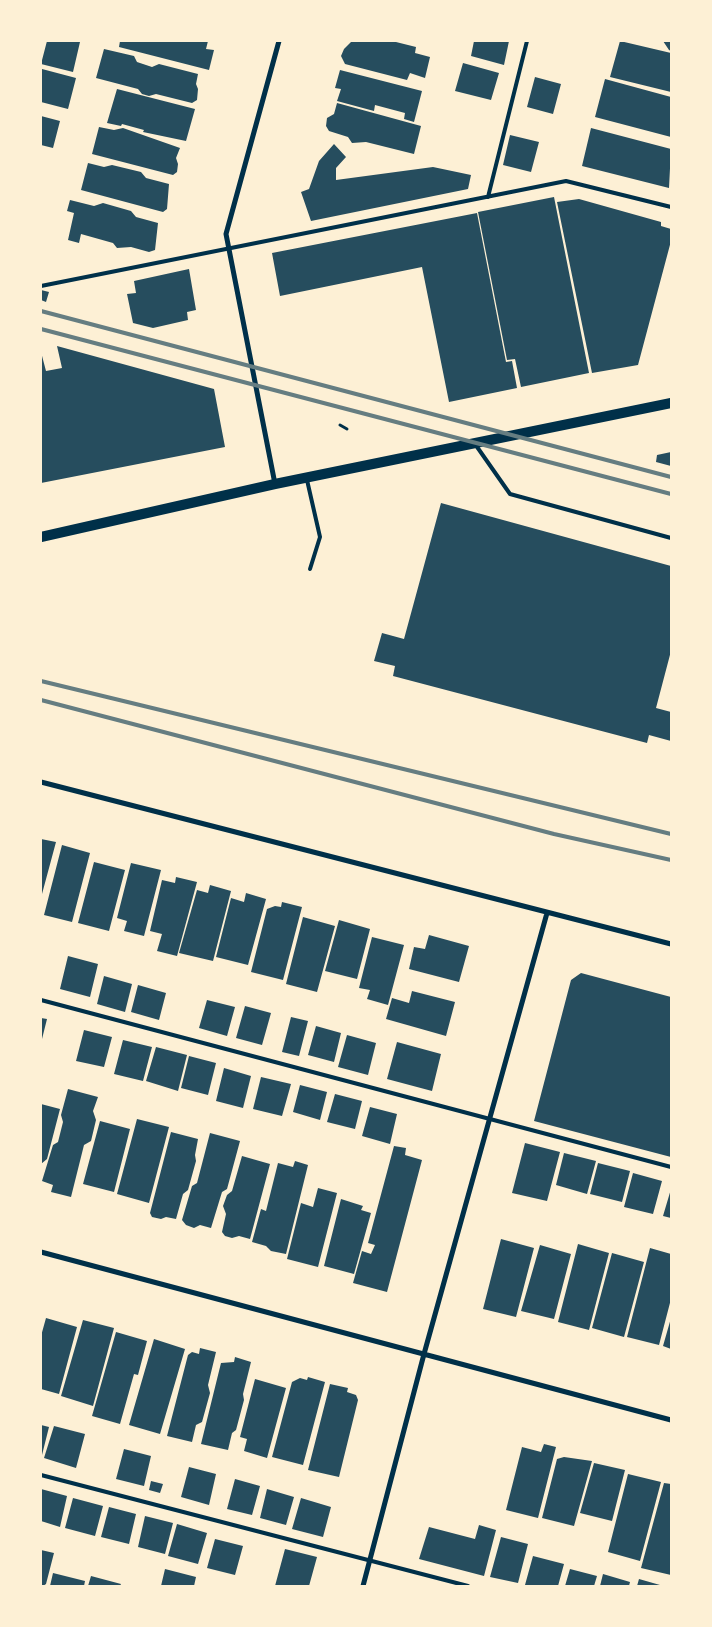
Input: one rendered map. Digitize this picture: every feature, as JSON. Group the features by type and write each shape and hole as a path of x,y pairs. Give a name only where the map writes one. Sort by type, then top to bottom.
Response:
{"main road":[{"path":"41,536 306,477 671,403"}],"street":[{"path":"275,484 226,234 279,41"},
{"path":"41,782 671,944"},
{"path":"363,1586 424,1354 547,913"},
{"path":"41,1252 671,1420"}],"lane":[{"path":"488,197 527,41"},
{"path":"41,286 566,181 671,207"},
{"path":"474,443 510,494 671,538"},
{"path":"306,477 320,537 310,570"},
{"path":"41,1000 671,1167"},
{"path":"41,1475 468,1586"}],"path":[{"path":"340,425 346,429"}],"building":[{"path":"47,41 80,42 73,72 41,64"},
{"path":"120,41 208,41 206,49 214,50 209,70 119,47"},
{"path":"352,41 392,41 416,47 415,53 430,57 425,78 410,73 407,80 345,64 341,56 344,49"},
{"path":"474,41 509,41 504,65 471,56"},
{"path":"620,41 671,53 671,92 610,77"},
{"path":"663,41 671,41 671,51 669,50"},
{"path":"104,49 134,56 137,62 152,67 159,64 198,74 196,84 198,89 197,100 192,103 156,94 149,96 142,94 138,89 96,78"},
{"path":"463,63 499,73 491,100 455,91"},
{"path":"42,69 76,78 68,109 41,102"},
{"path":"340,70 422,91 414,122 404,119 405,113 375,105 374,111 337,101 341,89 335,88"},
{"path":"535,77 561,84 553,114 527,107"},
{"path":"605,79 671,97 671,137 595,117"},
{"path":"117,89 195,109 186,141 143,132 144,130 122,124 121,126 107,123"},
{"path":"337,103 421,126 414,154 366,142 352,143 348,137 329,131 326,126 327,118 334,114"},
{"path":"41,116 60,121 53,148 41,145"},
{"path":"99,127 114,130 123,128 180,148 176,158 178,164 177,172 173,175 92,154"},
{"path":"591,128 671,149 669,188 582,166"},
{"path":"510,135 539,142 531,172 503,165"},
{"path":"334,144 346,157 336,168 336,180 433,167 471,175 468,189 311,221 301,192 309,189 319,161"},
{"path":"88,163 104,167 112,165 141,172 146,178 169,184 167,209 163,212 81,190"},
{"path":"554,197 589,373 521,387 515,359 507,360 478,212"},
{"path":"579,199 661,222 661,226 671,229 671,241 638,365 592,373 557,202"},
{"path":"70,200 94,206 103,203 131,211 136,217 158,223 155,250 149,252 131,247 117,248 113,243 81,234 79,243 68,240 74,213 67,211"},
{"path":"477,213 506,362 512,361 517,388 449,402 422,267 280,296 272,253"},
{"path":"189,269 196,310 187,312 188,320 153,328 133,323 127,294 136,293 134,281"},
{"path":"41,290 49,292 46,302 41,300"},
{"path":"57,346 214,389 225,447 41,483 41,352 46,371 62,368"},
{"path":"671,452 671,466 656,462 657,455"},
{"path":"441,503 671,566 671,651 656,708 671,712 671,741 649,735 647,743 393,676 395,666 374,661 382,633 404,639"},
{"path":"41,839 56,842 42,894 41,894"},
{"path":"62,845 90,853 72,922 44,915"},
{"path":"94,862 125,870 109,931 78,923"},
{"path":"131,863 161,870 144,936 124,931 127,921 117,918"},
{"path":"176,877 197,882 177,956 157,951 162,934 150,931 162,880 175,883"},
{"path":"210,885 231,891 213,961 179,953 197,890 208,893"},
{"path":"246,893 266,899 248,965 216,957 231,898 244,902"},
{"path":"282,902 302,907 283,980 251,972 267,909 275,906 281,907"},
{"path":"303,917 335,926 317,992 286,984"},
{"path":"339,920 370,929 357,979 325,971"},
{"path":"429,935 469,946 459,982 409,969 414,947 425,949"},
{"path":"372,937 404,945 388,1005 367,999 370,990 359,988"},
{"path":"68,956 98,964 90,997 60,989"},
{"path":"581,973 671,997 671,1157 534,1121 571,980"},
{"path":"104,976 132,984 125,1012 97,1004"},
{"path":"138,985 166,993 159,1020 131,1012"},
{"path":"412,991 455,1002 446,1036 386,1019 392,998 409,1003"},
{"path":"207,1000 235,1007 227,1036 199,1028"},
{"path":"245,1006 271,1013 262,1045 236,1038"},
{"path":"291,1017 308,1021 299,1056 282,1052"},
{"path":"41,1018 47,1019 42,1039 41,1039"},
{"path":"316,1026 341,1033 334,1062 308,1055"},
{"path":"84,1030 112,1037 104,1067 76,1061"},
{"path":"347,1035 376,1043 368,1075 338,1067"},
{"path":"123,1040 152,1047 143,1081 114,1074"},
{"path":"397,1042 441,1054 432,1091 387,1079"},
{"path":"156,1047 187,1055 178,1091 146,1081"},
{"path":"189,1056 216,1063 208,1095 181,1088"},
{"path":"224,1068 251,1076 243,1108 216,1101"},
{"path":"261,1077 291,1084 282,1116 253,1109"},
{"path":"300,1085 327,1092 320,1120 293,1112"},
{"path":"68,1089 98,1097 93,1111 96,1120 91,1141 84,1145 71,1197 51,1192 53,1185 42,1181 53,1145 58,1142 63,1122 61,1115"},
{"path":"335,1094 362,1101 355,1129 327,1122"},
{"path":"41,1104 60,1109 47,1159 41,1164"},
{"path":"370,1107 397,1114 390,1144 362,1136"},
{"path":"137,1119 169,1127 149,1203 117,1194"},
{"path":"100,1121 130,1129 114,1192 83,1184"},
{"path":"171,1132 198,1139 195,1155 196,1161 188,1190 183,1194 176,1219 166,1217 161,1219 152,1217 150,1213"},
{"path":"210,1133 240,1141 227,1189 222,1192 211,1228 200,1225 194,1228 186,1225 182,1220 192,1186 197,1183"},
{"path":"525,1143 560,1152 547,1201 512,1193"},
{"path":"394,1146 406,1148 405,1155 422,1160 387,1292 353,1283 362,1251 371,1254 375,1245 368,1243"},
{"path":"564,1153 596,1161 587,1194 556,1185"},
{"path":"242,1156 270,1164 250,1239 239,1236 232,1238 225,1236 222,1232 226,1214 223,1206 227,1195 232,1191"},
{"path":"295,1161 308,1165 286,1254 271,1251 266,1246 252,1242 261,1209 266,1211 278,1163 293,1167"},
{"path":"598,1163 630,1171 622,1202 590,1194"},
{"path":"633,1173 662,1181 653,1214 624,1207"},
{"path":"318,1188 337,1193 318,1267 287,1259 301,1203 313,1207"},
{"path":"671,1189 671,1218 663,1216"},
{"path":"341,1199 363,1206 361,1210 371,1213 354,1274 324,1266"},
{"path":"501,1239 534,1248 516,1317 483,1309"},
{"path":"578,1244 609,1253 589,1330 558,1322"},
{"path":"540,1245 571,1254 554,1319 521,1311"},
{"path":"650,1248 671,1254 671,1299 659,1345 627,1337"},
{"path":"612,1253 644,1262 624,1337 592,1328"},
{"path":"46,1318 77,1327 59,1394 41,1389 41,1336"},
{"path":"671,1318 671,1349 663,1346"},
{"path":"83,1320 114,1328 93,1406 61,1396"},
{"path":"116,1332 147,1341 138,1375 134,1374 120,1424 92,1416"},
{"path":"154,1339 185,1349 160,1434 129,1425"},
{"path":"200,1348 216,1352 208,1385 210,1393 202,1422 196,1425 192,1442 167,1436 188,1355 192,1352 199,1354"},
{"path":"235,1357 251,1362 236,1430 232,1433 228,1450 201,1444 221,1363 234,1362"},
{"path":"308,1377 325,1382 303,1465 272,1457 292,1382 300,1378 307,1380"},
{"path":"255,1379 286,1388 267,1458 244,1451 247,1439 240,1437"},
{"path":"330,1384 348,1388 347,1392 356,1395 358,1400 339,1477 308,1470"},
{"path":"41,1425 49,1427 42,1455 41,1454"},
{"path":"54,1426 85,1434 76,1468 44,1458"},
{"path":"544,1444 556,1447 538,1518 506,1510 522,1447 541,1452"},
{"path":"124,1449 151,1456 144,1486 116,1479"},
{"path":"564,1457 592,1461 574,1526 542,1518 557,1459"},
{"path":"594,1463 625,1470 612,1521 580,1513"},
{"path":"189,1467 216,1474 209,1505 181,1497"},
{"path":"628,1474 661,1482 640,1561 608,1552"},
{"path":"235,1479 260,1486 252,1515 227,1509"},
{"path":"151,1481 163,1484 160,1493 149,1490"},
{"path":"664,1483 671,1484 671,1575 641,1568"},
{"path":"41,1489 67,1496 60,1527 41,1521"},
{"path":"267,1489 294,1497 286,1525 260,1518"},
{"path":"73,1498 103,1506 95,1536 65,1528"},
{"path":"301,1498 331,1507 323,1537 292,1529"},
{"path":"109,1507 136,1514 129,1544 101,1537"},
{"path":"145,1516 173,1523 165,1554 138,1547"},
{"path":"177,1524 207,1533 198,1564 168,1556"},
{"path":"479,1525 496,1530 484,1576 419,1559 429,1527 475,1539"},
{"path":"501,1537 528,1544 518,1583 490,1577"},
{"path":"215,1539 243,1546 235,1575 207,1568"},
{"path":"285,1549 317,1557 309,1586 275,1586"},
{"path":"41,1550 54,1553 46,1584 43,1586 41,1586"},
{"path":"533,1556 564,1564 558,1586 525,1585"},
{"path":"165,1569 196,1577 194,1586 161,1586"},
{"path":"570,1569 597,1576 594,1586 565,1586"},
{"path":"53,1573 85,1581 84,1586 50,1586"},
{"path":"603,1574 630,1582 629,1586 600,1586"},
{"path":"91,1576 121,1584 120,1586 88,1586"},
{"path":"639,1579 660,1585 660,1586 637,1586"}],"railway":[{"path":"41,311 671,477"},
{"path":"41,329 671,494"},
{"path":"41,681 671,834"},
{"path":"41,700 554,834 671,860"}]}
